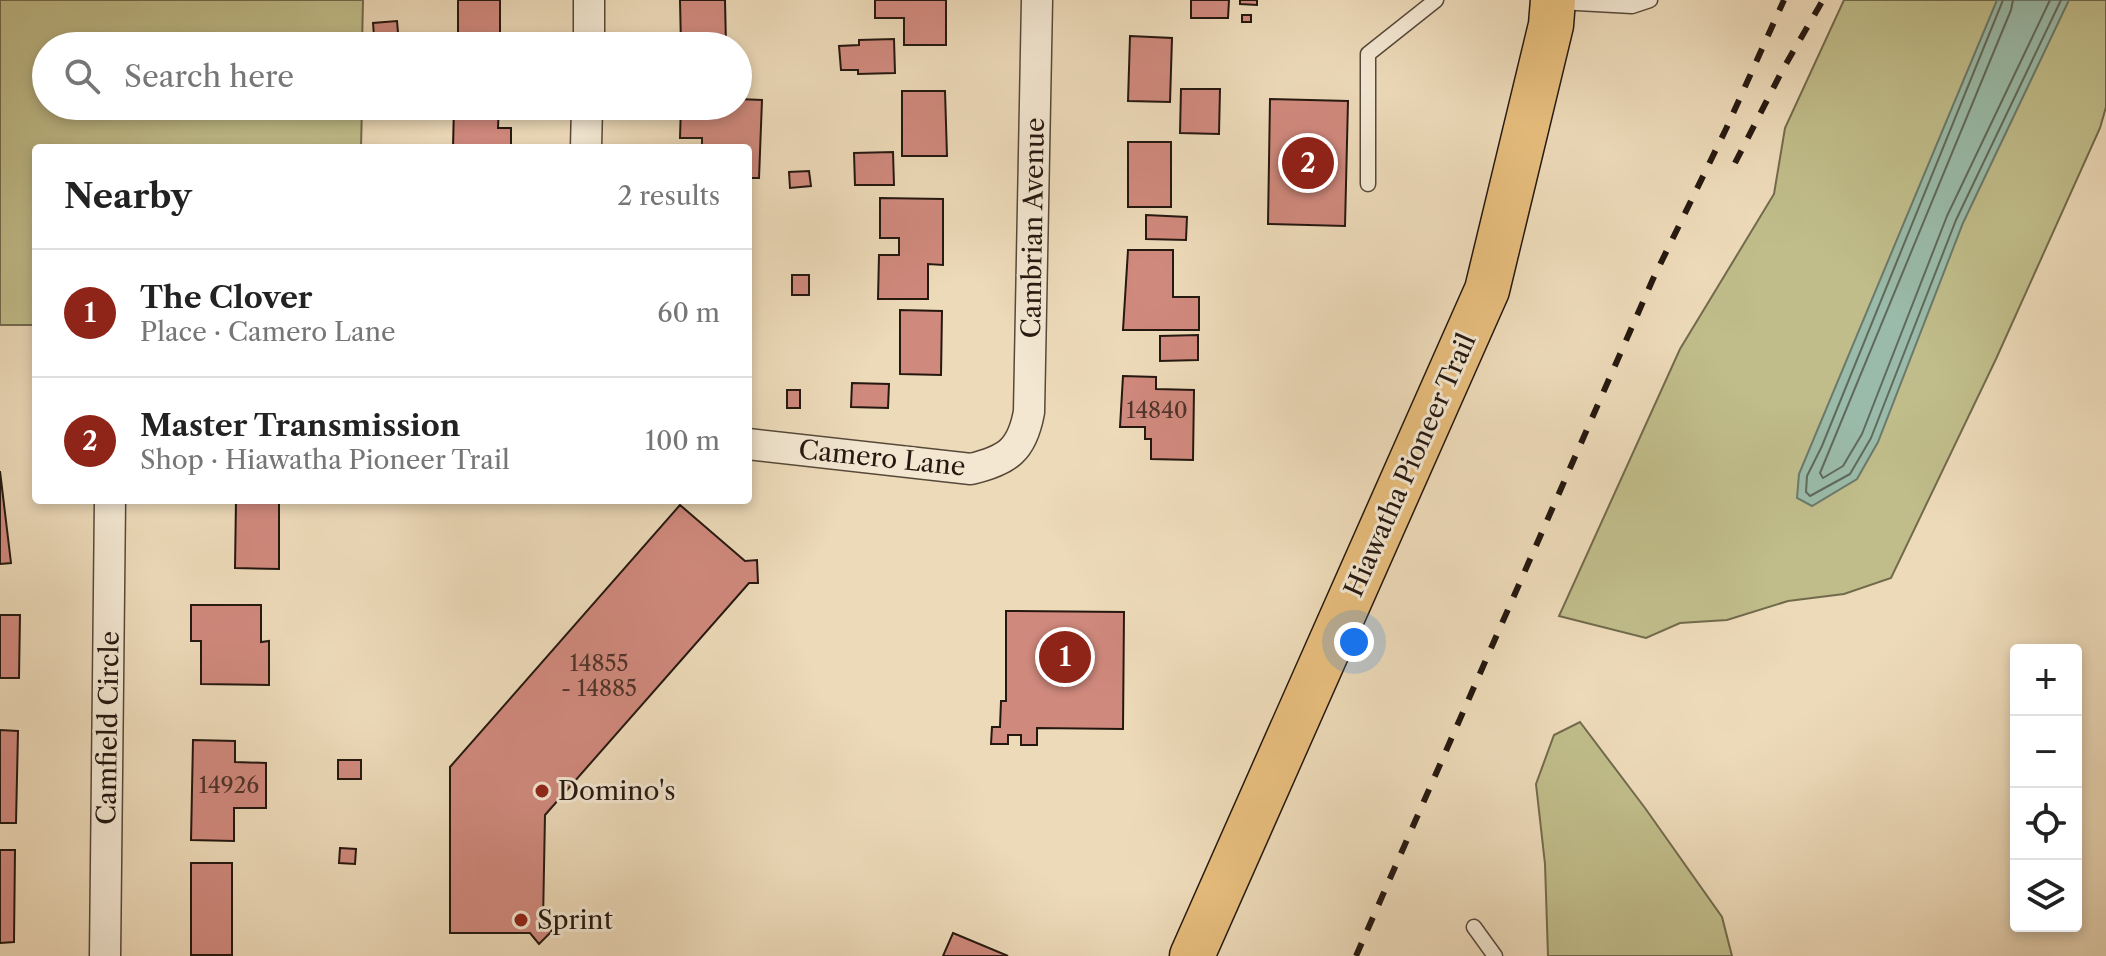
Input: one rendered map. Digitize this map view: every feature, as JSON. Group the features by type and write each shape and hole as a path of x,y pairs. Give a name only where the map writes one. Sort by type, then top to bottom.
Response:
{"main road":[{"name":"Hiawatha Pioneer Trail","path":"1192,956 1487,290 1551,25 1550,0"}],"street":[{"path":"589,0 589,32"},
{"name":"Cambrian Avenue","path":"1012,452 1025,435 1029,412 1037,0"},
{"path":"586,144 587,120"},
{"name":"Camero Lane","path":"752,444 971,469 993,464 1012,452"},
{"name":"Camfield Circle","path":"105,956 110,504"}],"lane":[{"path":"1368,184 1368,54 1436,0"},
{"path":"1550,0 1632,6 1650,0"},
{"path":"1474,927 1495,956"}],"shaded area":[{"path":"0,0 363,0 362,32 32,32 32,120 362,120 361,144 32,144 32,325 0,325"},
{"path":"1844,0 2106,0 2106,107 2100,128 1996,359 1891,578 1844,594 1788,601 1727,620 1680,623 1646,638 1559,616 1680,349 1774,194 1785,128"},
{"path":"1580,722 1722,917 1732,956 1548,956 1545,864 1536,784 1554,735"}],"water":[{"path":"1997,0 2069,0 1963,223 1878,442 1857,479 1812,506 1797,498 1799,474"}],"building":[{"path":"458,0 500,0 500,32 458,32"},
{"path":"680,0 725,0 726,32 681,32"},
{"path":"875,0 946,0 946,45 904,45 904,18 875,18"},
{"path":"1191,0 1229,0 1228,18 1191,18"},
{"path":"1240,0 1257,0 1257,5 1240,4"},
{"path":"1242,15 1251,15 1251,22 1242,22"},
{"path":"397,21 398,32 374,32 373,23"},
{"path":"1130,36 1172,38 1170,102 1128,101"},
{"path":"894,39 895,73 858,74 858,70 841,70 839,46 859,45 859,40"},
{"path":"1181,89 1220,89 1219,134 1180,133"},
{"path":"902,91 945,91 947,156 902,156"},
{"path":"1270,99 1348,101 1345,226 1268,224"},
{"path":"752,100 762,100 759,178 752,178 752,144 702,144 702,138 680,138 681,120 752,120"},
{"path":"454,120 498,120 498,128 511,128 511,144 453,144"},
{"path":"1128,142 1171,142 1171,207 1128,207"},
{"path":"893,152 894,185 855,185 854,153"},
{"path":"809,171 811,186 790,188 789,172"},
{"path":"880,198 943,199 943,265 928,264 928,299 878,299 879,255 899,255 899,238 880,238"},
{"path":"1146,215 1187,217 1186,240 1146,239"},
{"path":"1128,250 1173,250 1173,297 1199,297 1199,330 1123,330"},
{"path":"792,275 809,275 809,295 792,295"},
{"path":"900,310 942,311 941,375 900,374"},
{"path":"1198,335 1198,360 1160,361 1160,336"},
{"path":"1123,376 1156,377 1156,389 1194,390 1193,460 1151,459 1151,439 1145,439 1145,427 1120,427"},
{"path":"852,383 889,384 888,408 851,407"},
{"path":"787,390 800,390 800,408 787,408"},
{"path":"0,471 11,563 0,564"},
{"path":"236,504 279,504 279,569 235,568"},
{"path":"680,505 745,561 757,560 758,583 749,583 545,815 543,921 552,931 539,944 530,933 450,933 450,767"},
{"path":"191,605 261,605 261,642 269,641 269,685 201,684 201,641 191,641"},
{"path":"1006,611 1124,612 1123,729 1037,728 1037,745 1021,745 1021,735 1008,735 1008,744 991,744 992,727 1000,727 1001,701 1006,701"},
{"path":"0,615 20,615 19,678 0,678"},
{"path":"0,730 18,731 16,823 0,823"},
{"path":"193,740 235,741 235,762 266,763 266,808 234,808 234,841 191,840"},
{"path":"338,760 361,760 361,779 338,779"},
{"path":"340,848 356,849 355,864 339,863"},
{"path":"0,850 15,850 14,942 0,943"},
{"path":"191,863 232,863 232,955 191,955"},
{"path":"953,933 1008,956 943,956"}],"railway":[{"path":"1356,956 1653,279 1784,0"},
{"path":"1735,163 1783,69 1823,0"}],"place":[{"name":"Master Transmission","path":"1308,163"},
{"name":"The Clover","path":"1065,657"},
{"name":"Domino's","path":"542,791"},
{"name":"Sprint","path":"521,920"}]}
